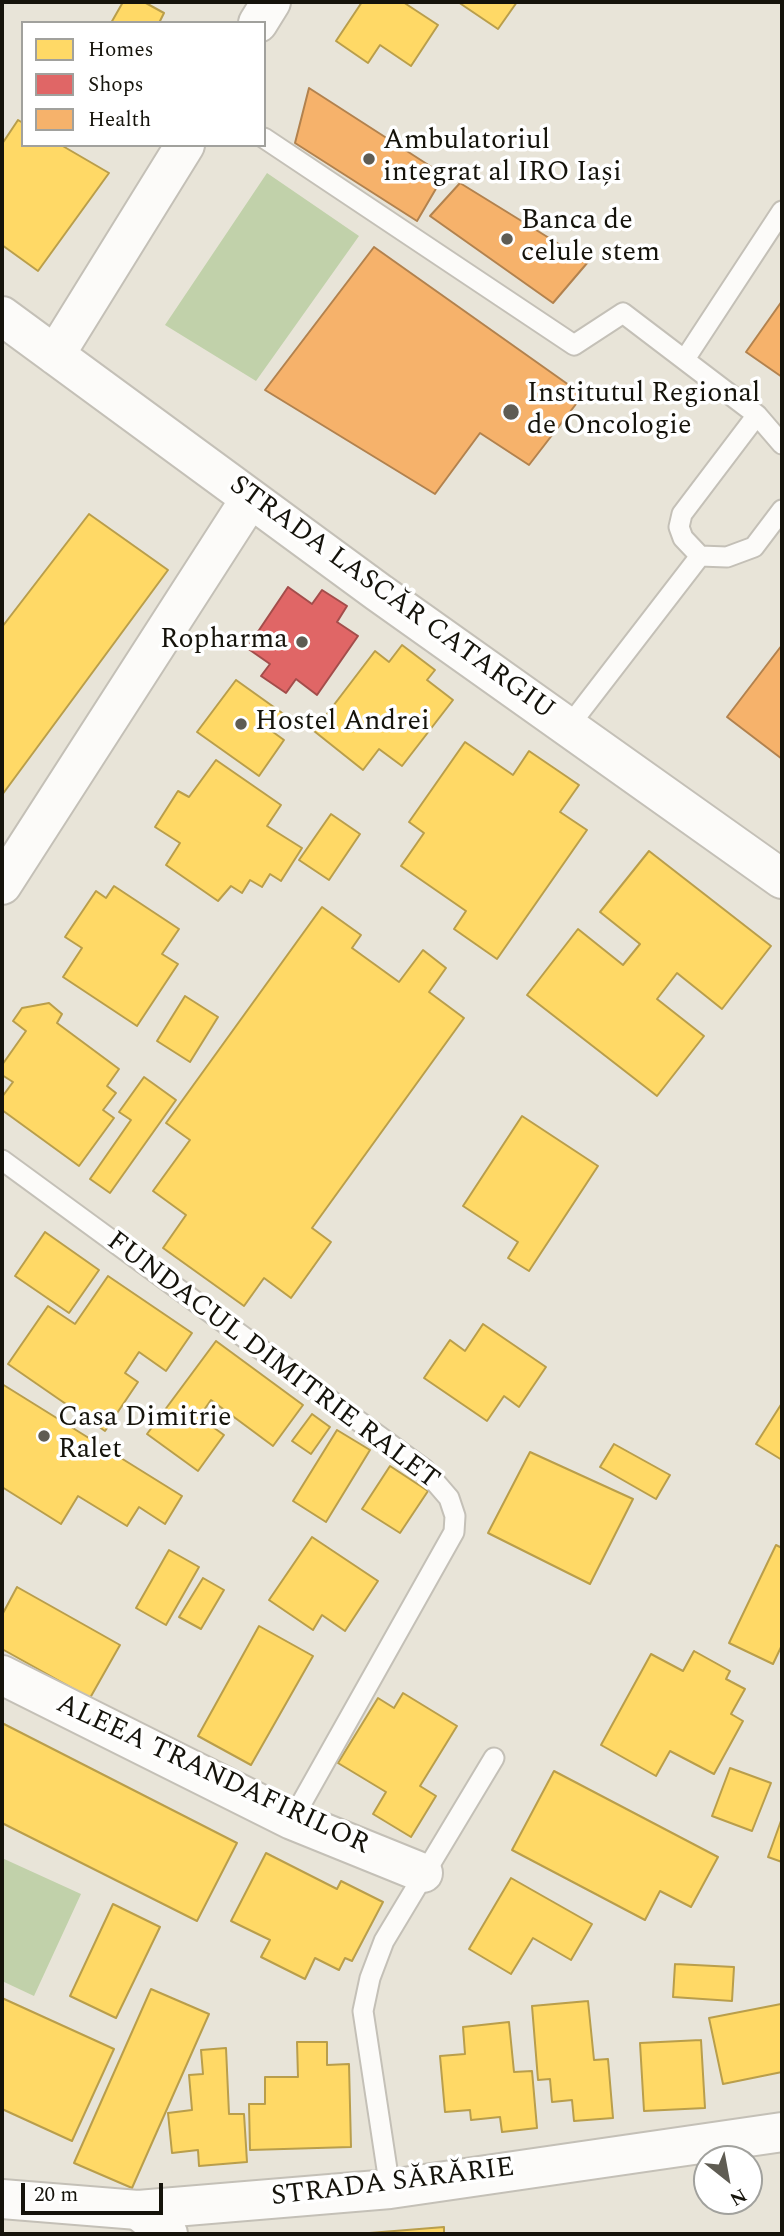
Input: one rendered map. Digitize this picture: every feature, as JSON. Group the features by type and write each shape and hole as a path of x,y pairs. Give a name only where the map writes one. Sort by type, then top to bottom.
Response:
{"street":[{"path":"259,21 271,2"},
{"path":"55,355 184,147"},
{"name":"STRADA LASCĂR CATARGIU","path":"2,316 250,499 782,879"},
{"path":"2,885 250,499"},
{"name":"ALEEA TRANDAFIRILOR","path":"2,1675 292,1820 423,1873"},
{"name":"STRADA SĂRĂRIE","path":"2,2199 138,2210 390,2189 782,2132"},
{"path":"138,2210 168,2234"}],"lane":[{"path":"266,139 574,345 623,313 757,415 782,444"},
{"path":"685,359 782,211"},
{"path":"757,415 682,514 679,527 683,538 700,556 727,557 754,547 782,510"},
{"path":"569,726 700,556"},
{"name":"FUNDACUL DIMITRIE RALET","path":"2,1160 424,1469 449,1498 455,1516 454,1532 292,1820"},
{"path":"390,2189 363,2011 370,1978 384,1941 494,1758"}],"green space":[{"path":"267,173 359,236 256,381 165,325"},
{"path":"2,1858 81,1894 34,1996 2,1981"}],"building: Homes":[{"path":"123,2 144,2 164,13 160,21 112,21"},
{"path":"362,2 403,2 438,25 411,66 380,45 368,63 336,41"},
{"path":"458,2 517,2 498,29"},
{"path":"18,120 21,122 21,147 64,147 109,173 38,271 2,245 2,144"},
{"path":"89,514 168,570 2,795 2,627"},
{"path":"402,645 435,670 427,680 453,700 402,766 379,749 363,770 314,731 375,651 389,662"},
{"name":"Hostel Andrei","path":"236,680 285,715 273,732 284,740 259,776 197,732"},
{"path":"465,742 513,775 529,751 579,785 560,812 587,830 497,959 454,929 466,911 401,866 424,833 409,822"},
{"path":"216,760 281,805 267,826 302,848 281,881 270,874 262,887 250,880 242,893 231,886 218,901 166,865 180,843 155,827 178,791 189,797"},
{"path":"331,814 360,834 329,880 299,860"},
{"path":"649,851 771,946 722,1009 677,973 657,999 704,1036 657,1096 527,995 578,929 623,965 640,944 600,912"},
{"path":"114,886 179,929 162,954 178,964 137,1026 63,977 82,948 65,937 96,891 106,898"},
{"path":"322,907 361,935 352,948 399,982 423,950 446,968 429,992 464,1018 312,1228 331,1242 291,1298 264,1278 244,1306 163,1248 186,1215 153,1191 190,1140 166,1123"},
{"path":"185,996 218,1017 190,1062 157,1041"},
{"path":"49,1003 62,1014 57,1023 119,1069 107,1086 116,1093 103,1110 114,1118 79,1166 2,1110 2,1097 13,1082 2,1075 2,1065 26,1031 13,1021 22,1008"},
{"path":"144,1077 176,1100 110,1193 90,1179 131,1120 119,1112"},
{"path":"522,1116 598,1166 529,1271 508,1258 518,1242 463,1206"},
{"path":"45,1232 99,1270 69,1313 15,1276"},
{"path":"108,1276 192,1333 166,1371 139,1352 125,1373 138,1382 105,1431 8,1364 48,1306 75,1324"},
{"path":"483,1324 546,1367 519,1407 504,1396 487,1421 424,1378 450,1340 465,1351"},
{"path":"216,1341 303,1405 273,1446 211,1400 199,1417 224,1435 198,1471 147,1434"},
{"name":"Casa Dimitrie Ralet","path":"2,1384 182,1496 165,1524 139,1507 127,1526 78,1496 61,1524 2,1487"},
{"path":"782,1403 782,1460 756,1444"},
{"path":"312,1414 330,1427 311,1454 292,1441"},
{"path":"337,1430 370,1450 326,1522 293,1501"},
{"path":"614,1444 670,1475 656,1499 600,1467"},
{"path":"530,1452 633,1499 590,1584 488,1533"},
{"path":"390,1466 428,1491 400,1533 362,1509"},
{"path":"312,1537 378,1581 345,1631 322,1615 313,1630 269,1600"},
{"path":"776,1545 782,1548 782,1645 773,1664 729,1643"},
{"path":"169,1550 199,1567 166,1625 136,1608"},
{"path":"203,1578 224,1590 201,1629 179,1617"},
{"path":"17,1587 120,1645 90,1698 2,1649 2,1615"},
{"path":"259,1626 313,1656 251,1765 198,1736"},
{"path":"694,1651 730,1671 726,1679 745,1689 731,1714 743,1721 714,1774 670,1751 656,1776 601,1745 651,1654 683,1671"},
{"path":"403,1693 457,1726 420,1786 436,1796 411,1837 373,1814 386,1792 338,1763 378,1698 394,1708"},
{"path":"2,1723 237,1843 197,1921 2,1823"},
{"path":"730,1768 771,1783 752,1831 712,1816"},
{"path":"554,1771 718,1857 691,1907 660,1891 645,1920 512,1850"},
{"path":"782,1818 782,1862 768,1857"},
{"path":"266,1853 337,1889 341,1881 383,1902 352,1961 345,1958 339,1970 315,1958 305,1979 261,1957 270,1940 231,1921"},
{"path":"511,1878 592,1924 571,1960 533,1938 511,1974 469,1949"},
{"path":"113,1904 160,1927 116,2018 70,1996"},
{"path":"675,1964 734,1967 732,2001 673,1997"},
{"path":"151,1989 209,2014 132,2188 74,2163"},
{"path":"2,1998 114,2049 72,2141 2,2109"},
{"path":"588,2001 594,2060 608,2059 613,2118 574,2121 572,2100 552,2102 550,2079 538,2080 532,2006"},
{"path":"781,2004 782,2072 723,2084 709,2018"},
{"path":"509,2022 514,2072 532,2071 537,2128 502,2132 500,2117 471,2120 470,2110 445,2112 440,2056 465,2054 463,2027"},
{"path":"701,2040 705,2108 644,2111 640,2043"},
{"path":"297,2042 327,2042 327,2065 349,2064 351,2147 250,2150 249,2104 265,2104 265,2077 298,2077"},
{"path":"226,2048 229,2114 244,2114 247,2162 199,2166 198,2150 172,2153 168,2113 192,2110 189,2075 203,2074 201,2050"},
{"path":"444,2227 444,2234 357,2234"}],"building: Shops":[{"name":"Ropharma","path":"288,587 312,604 322,590 347,606 337,622 358,636 317,695 296,679 286,693 261,676 270,664 247,648"}],"building: Health":[{"name":"Ambulatoriul integrat al IRO Iași","path":"309,88 444,175 417,221 295,143"},
{"name":"Banca de celule stem","path":"460,183 588,262 553,303 430,216"},
{"path":"374,247 583,395 529,465 480,433 435,494 265,390"},
{"name":"Institutul Regional de Oncologie","path":"782,301 782,377 746,352"},
{"path":"782,645 782,759 727,717"}],"place":[{"name":"Ambulatoriul integrat al IRO Iași","path":"369,159"},
{"name":"Banca de celule stem","path":"507,239"},
{"name":"Institutul Regional de Oncologie","path":"511,412"},
{"name":"Ropharma","path":"302,642"},
{"name":"Hostel Andrei","path":"241,724"},
{"name":"Casa Dimitrie Ralet","path":"44,1436"}]}
